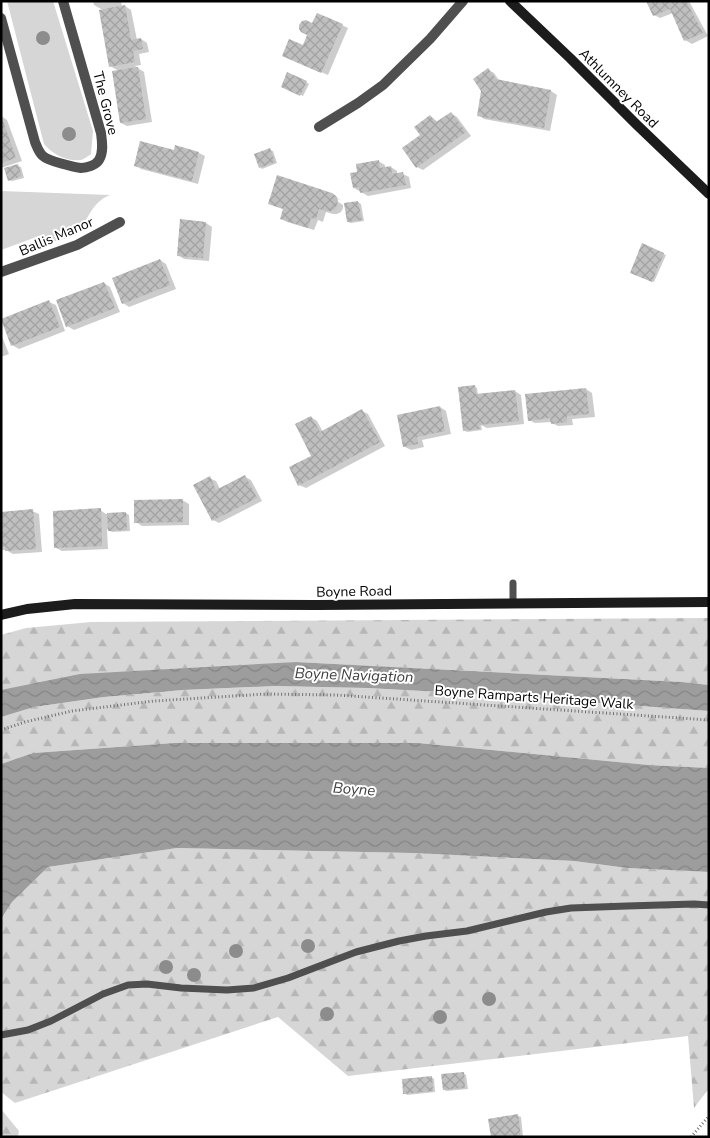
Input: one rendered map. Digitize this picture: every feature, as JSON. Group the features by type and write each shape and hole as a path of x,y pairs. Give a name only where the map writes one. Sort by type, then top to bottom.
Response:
{"street":[{"name":"The Grove","path":"1,18 35,142 40,152 44,157 57,162 81,168 91,166 99,160 102,148 101,132 63,1"},
{"path":"319,127 358,104 383,85 430,39 463,1"},
{"name":"Athlumney Road","path":"510,1 709,194"},
{"name":"Ballis Manor","path":"1,272 77,245 120,222"},
{"name":"Boyne Road","path":"1,615 27,609 75,604 317,605 709,602"}],"lane":[{"path":"513,583 513,603"},
{"path":"1,1035 28,1030 51,1021 104,994 128,986 147,984 227,990 254,988 288,978 356,952 399,940 467,931 546,912 572,908 709,905"}],"path":[{"name":"Boyne Ramparts Heritage Walk","path":"1,730 25,722 72,711 154,701 266,694 336,695 709,720"},
{"path":"691,1137 709,1116"}],"green space":[{"path":"7,1 53,1 93,131 91,154 82,160 70,160 60,156 44,144"},
{"path":"1,191 110,195 93,208 83,225 74,235 47,243 39,236 1,250"},
{"path":"709,618 709,685 296,662 1,690 1,635 26,628 91,622"},
{"path":"275,686 367,688 479,694 709,711 709,768 649,765 418,743 174,743 33,753 1,764 1,717 34,707 104,697 183,690"},
{"path":"177,848 413,853 574,861 627,868 709,872 709,1088 694,1108 688,1036 348,1076 278,1017 15,1103 1,1092 1,919 12,902 48,867"},
{"path":"1,1109 19,1131 18,1137 1,1137"}],"water":[{"name":"Boyne Navigation","path":"296,662 709,685 709,711 479,694 367,688 275,686 183,690 104,697 34,707 1,717 1,690 80,674"},
{"name":"Boyne","path":"174,743 418,743 649,765 709,768 709,872 627,868 574,861 413,853 177,848 48,867 12,902 1,919 1,764 33,753"}],"building":[{"path":"646,1 686,1 703,33 684,41 670,9 653,16"},
{"path":"125,5 131,40 141,38 143,49 133,51 135,62 109,67 99,10"},
{"path":"317,13 343,24 321,73 282,56 289,39 303,45 307,35 301,32 299,25 302,21 306,20 312,23"},
{"path":"138,67 146,119 120,123 112,71"},
{"path":"488,68 496,79 551,90 544,128 477,116 481,91 473,79"},
{"path":"287,72 307,81 300,96 281,87"},
{"path":"451,112 466,132 416,168 402,148 420,135 414,127 430,115 436,122"},
{"path":"1,115 16,158 1,163"},
{"path":"140,141 174,150 175,145 199,152 192,181 134,166"},
{"path":"270,148 275,162 259,168 254,154"},
{"path":"379,160 380,168 391,166 392,174 403,172 406,185 360,193 359,187 353,188 350,173 357,172 356,164"},
{"path":"18,164 22,176 8,181 4,168"},
{"path":"277,175 332,193 338,200 335,209 326,211 319,209 316,219 311,218 308,228 280,219 283,209 268,204"},
{"path":"358,201 362,220 347,222 344,203"},
{"path":"180,219 206,222 203,258 177,256"},
{"path":"642,243 664,253 652,282 630,273"},
{"path":"160,259 170,285 122,304 112,278"},
{"path":"104,282 115,308 66,327 56,300"},
{"path":"49,300 60,327 11,346 1,319"},
{"path":"475,385 476,394 515,390 519,421 479,425 480,429 463,431 458,387"},
{"path":"586,388 589,414 567,416 567,422 551,424 550,418 528,421 525,394"},
{"path":"440,406 445,431 417,437 418,444 403,447 397,415"},
{"path":"362,409 380,442 298,486 289,467 311,456 295,424 311,416 320,432"},
{"path":"245,475 257,498 212,521 193,485 210,476 216,490"},
{"path":"183,499 183,522 134,523 134,500"},
{"path":"101,508 102,546 54,548 53,511"},
{"path":"33,509 36,549 5,551 5,546 1,547 1,512"},
{"path":"126,512 127,530 108,531 107,513"},
{"path":"464,1072 465,1088 443,1090 441,1074"},
{"path":"432,1076 433,1091 403,1094 402,1079"},
{"path":"518,1114 521,1137 491,1137 488,1119"}]}
